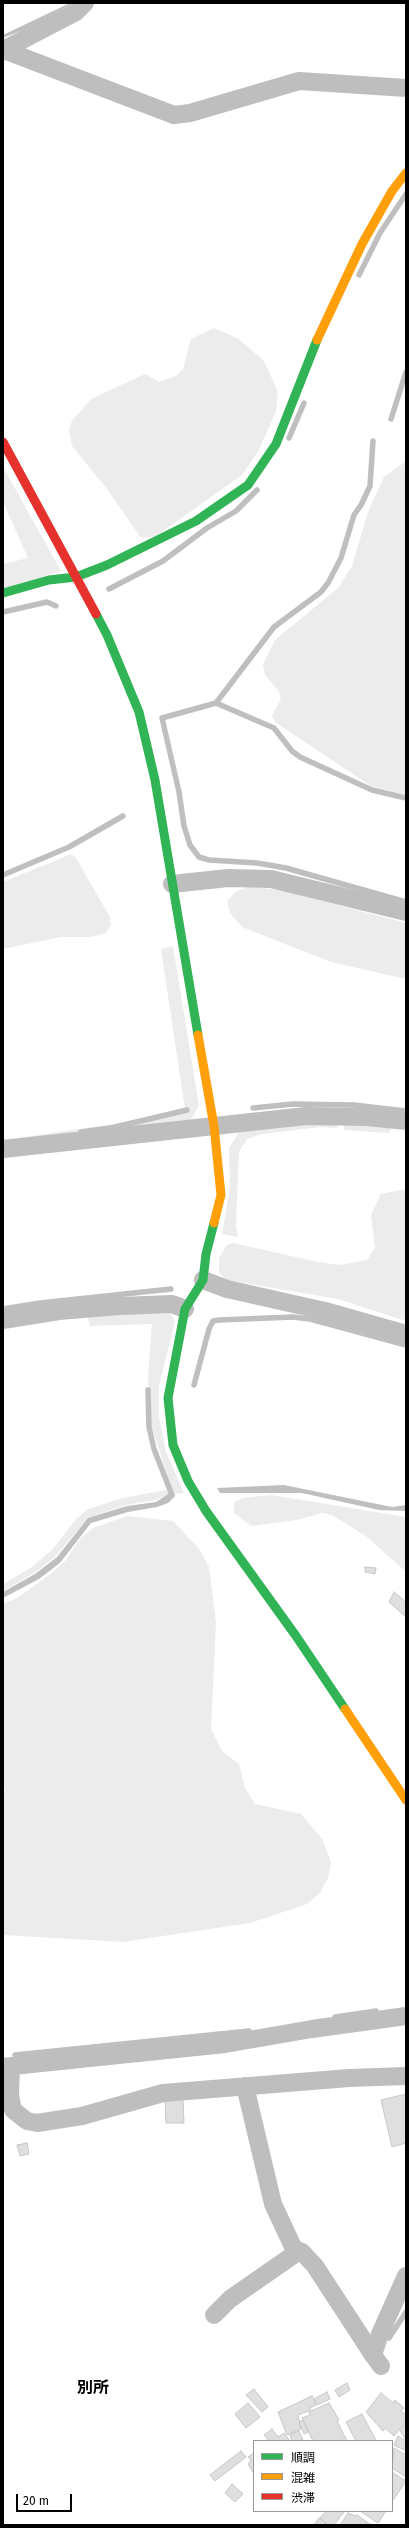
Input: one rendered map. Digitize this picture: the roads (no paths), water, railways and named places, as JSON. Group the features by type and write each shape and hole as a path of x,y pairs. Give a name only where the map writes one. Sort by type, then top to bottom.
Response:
{"street":[{"path":"4,50 76,12 85,3"},
{"path":"4,50 174,115 190,113 299,81 406,88"},
{"path":"3,593 49,580 76,577 168,536 214,509 248,484 276,444 308,358 362,244 392,191 406,173"},
{"path":"3,442 107,635 139,712 154,780 214,1126 221,1195 206,1254 203,1280 185,1309 168,1398 173,1445 188,1481 206,1511 296,1636 406,1800"},
{"path":"172,884 228,878 271,879 406,912"},
{"path":"3,1150 306,1116 367,1117 406,1121"},
{"path":"203,1280 227,1289 325,1311 406,1334"},
{"path":"3,1320 59,1310 120,1306 172,1304 185,1309"},
{"path":"406,2016 312,2029 225,2044 7,2067 13,2110 27,2121 37,2123 82,2116 163,2093 245,2086 406,2076"},
{"path":"245,2086 273,2204 294,2249 299,2251 315,2266 377,2360 380,2334 406,2276"},
{"path":"214,2315 230,2299 299,2251"}],"waterway":[{"path":"359,275 380,233 406,194"},
{"path":"391,419 406,372"},
{"path":"289,438 304,403"},
{"path":"373,441 370,486 361,505 354,515 341,558 328,583 321,592 274,627 216,703 162,718 179,792 184,826 190,845 199,857 209,860 257,863 286,868 406,902"},
{"path":"109,589 163,561 207,528 236,511 257,490"},
{"path":"3,612 47,602 56,606"},
{"path":"216,703 274,728 292,751 300,757 372,790 406,798"},
{"path":"3,875 69,847 123,816"},
{"path":"253,1108 293,1104 354,1105 406,1111"},
{"path":"81,1132 111,1128 187,1110"},
{"path":"3,1309 40,1303 171,1289"},
{"path":"194,1385 209,1329 213,1321 293,1317 310,1319 406,1345"},
{"path":"148,1390 149,1427 154,1449 172,1495 169,1497"},
{"path":"335,2017 376,2011"},
{"path":"15,2055 249,2031"},
{"path":"389,2338 406,2312"}],"district":[{"name":"別所","path":"93,2389"}]}
